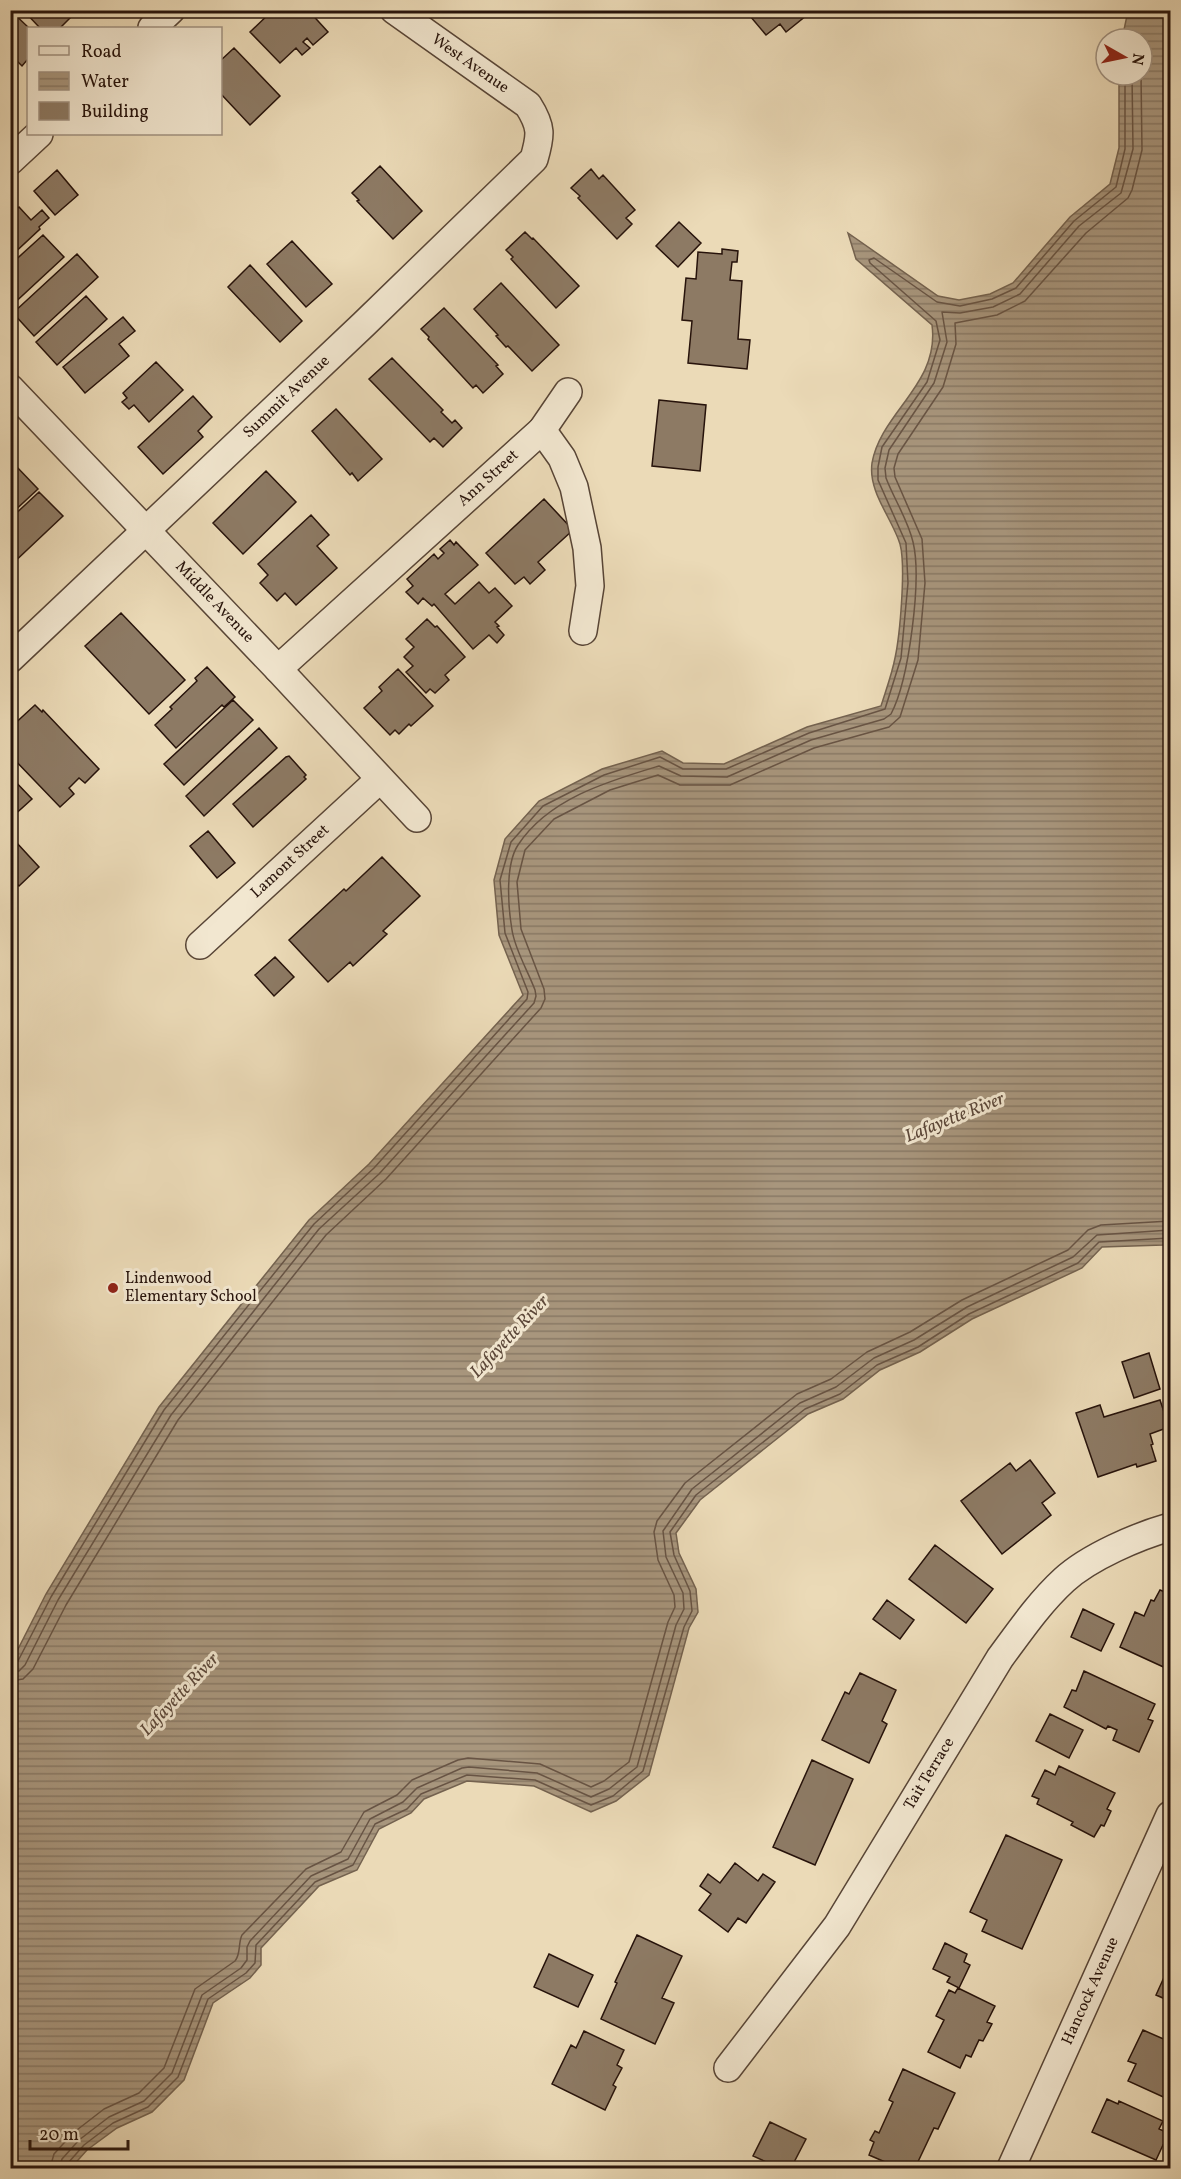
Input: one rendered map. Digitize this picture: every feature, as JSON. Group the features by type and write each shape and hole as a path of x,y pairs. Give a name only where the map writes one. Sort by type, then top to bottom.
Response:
{"street":[{"path":"153,27 171,10"},
{"name":"West Avenue","path":"394,10 528,105 538,123"},
{"name":"Summit Avenue","path":"10,659 364,324 534,159 540,138 538,123"},
{"path":"10,160 38,135"},
{"name":"Middle Avenue","path":"10,388 417,818"},
{"path":"568,392 543,430 562,458 574,487 587,548 590,586 583,631"},
{"name":"Ann Street","path":"278,669 543,430"},
{"name":"Lamont Street","path":"200,945 380,779"},
{"name":"Tait Terrace","path":"728,2068 837,1926 1000,1658 1030,1617 1065,1579 1106,1552 1151,1532 1170,1527"},
{"name":"Hancock Avenue","path":"1011,2169 1170,1815"}],"water":[{"name":"Lafayette River","path":"1128,11 1170,11 1168,79 1170,137 1170,1243 1102,1247 1082,1268 972,1319 920,1352 880,1370 843,1399 808,1414 700,1500 676,1533 679,1553 696,1589 698,1612 689,1628 649,1775 616,1801 591,1812 534,1786 467,1781 424,1799 411,1813 379,1829 357,1870 319,1886 261,1948 261,1965 250,1978 213,2003 184,2080 152,2112 117,2128 87,2150 71,2168 11,2168 11,1663 46,1594 159,1407 309,1220 369,1164 523,995 499,935 494,880 505,839 539,801 602,769 662,751 683,763 724,764 807,727 881,706 897,647 902,601 902,554 896,534 877,495 872,463 877,445 886,428 919,381 927,364 932,346 932,325 856,259 848,233 938,296 959,300 990,294 1013,283 1070,217 1110,184 1119,148 1119,87 1154,87 1154,27 1125,27"}],"building":[{"path":"10,10 28,27 27,60 22,66 10,54"},
{"path":"23,10 78,10 61,27 39,27"},
{"path":"273,10 308,10 328,32 313,45 307,38 303,42 310,48 302,55 296,48 280,63 250,32"},
{"path":"745,10 804,10 807,15 786,32 780,24 766,35"},
{"path":"234,48 280,96 250,125 222,95 222,59"},
{"path":"380,166 422,211 393,239 352,193"},
{"path":"591,169 599,179 603,175 635,210 626,218 632,224 617,239 571,188"},
{"path":"57,170 78,195 55,215 34,191"},
{"path":"19,207 31,220 42,210 49,218 10,257 10,214"},
{"path":"679,222 701,243 678,267 656,246"},
{"path":"525,232 579,286 556,308 511,259 513,257 506,250"},
{"path":"43,235 64,257 10,307 10,265"},
{"path":"292,241 332,284 306,307 267,264"},
{"path":"722,249 738,251 737,262 732,262 730,280 742,281 738,339 750,340 747,369 688,363 692,321 682,320 686,278 696,279 698,252 722,254"},
{"path":"77,254 98,277 34,336 13,313"},
{"path":"250,265 302,321 280,342 228,287"},
{"path":"501,283 559,345 532,371 508,346 506,347 474,309"},
{"path":"86,296 107,319 57,365 36,342"},
{"path":"444,308 498,365 496,366 503,374 483,393 476,385 473,388 421,329"},
{"path":"123,317 135,331 119,344 129,356 85,393 63,367"},
{"path":"392,358 443,410 441,412 452,423 455,420 462,428 443,447 434,438 430,442 369,379"},
{"path":"156,362 183,390 149,422 134,405 129,409 122,402 127,398 123,393"},
{"path":"193,396 212,417 198,431 203,437 163,474 138,447"},
{"path":"659,400 706,405 700,471 652,466"},
{"path":"336,409 382,459 358,481 352,473 350,475 312,431"},
{"path":"15,465 38,489 10,515 10,469"},
{"path":"266,471 296,502 243,554 213,523"},
{"path":"39,492 63,516 10,566 10,519"},
{"path":"544,499 573,530 538,562 545,570 530,584 524,577 515,584 486,553"},
{"path":"311,515 329,535 317,546 337,568 296,605 285,593 277,601 260,583 268,575 258,564"},
{"path":"450,540 454,545 456,542 478,565 445,594 455,604 479,582 489,593 495,588 512,606 495,622 504,635 497,643 489,635 473,649 434,604 432,606 423,598 418,604 406,592 413,586 407,579 434,554 438,559 444,553 440,549"},
{"path":"121,613 185,680 149,714 85,646"},
{"path":"427,619 435,627 437,626 465,657 445,675 449,680 435,693 430,689 426,693 406,672 413,666 404,657 414,647 406,639"},
{"path":"207,667 235,697 224,707 222,705 176,748 155,725 172,709 170,707 197,681 195,678"},
{"path":"398,669 433,706 411,726 409,724 399,734 395,730 390,735 364,708 382,691 379,687"},
{"path":"233,700 253,720 184,785 164,764"},
{"path":"35,705 42,712 43,710 99,769 85,783 79,778 69,788 74,794 60,807 10,755 10,728"},
{"path":"259,728 277,748 204,816 186,796"},
{"path":"289,756 306,775 304,777 306,779 253,827 233,804"},
{"path":"10,776 32,799 11,818 10,818"},
{"path":"208,831 235,863 217,878 190,846"},
{"path":"16,842 39,867 19,886 10,877 10,848"},
{"path":"382,857 420,896 383,931 387,934 353,966 350,962 328,982 289,940"},
{"path":"275,957 294,977 274,996 255,975"},
{"path":"1149,1353 1160,1389 1134,1398 1122,1362"},
{"path":"1160,1400 1169,1427 1150,1434 1156,1461 1137,1467 1136,1464 1098,1477 1076,1413 1100,1405 1104,1417"},
{"path":"1030,1460 1055,1493 1042,1503 1051,1515 1002,1554 961,1501 1010,1463 1016,1471"},
{"path":"935,1545 993,1589 966,1623 909,1579"},
{"path":"1160,1590 1170,1594 1170,1670 1120,1647 1135,1612 1144,1616 1151,1600 1154,1601"},
{"path":"887,1600 914,1620 900,1639 873,1619"},
{"path":"1083,1609 1114,1624 1101,1651 1071,1637"},
{"path":"1084,1671 1155,1704 1148,1719 1153,1721 1139,1752 1113,1740 1117,1730 1108,1726 1106,1729 1064,1707 1072,1690 1076,1691"},
{"path":"860,1673 896,1690 882,1721 887,1724 869,1763 822,1740 845,1692 849,1694"},
{"path":"1050,1714 1083,1730 1069,1758 1036,1741"},
{"path":"812,1760 853,1779 815,1865 773,1847"},
{"path":"1059,1766 1115,1793 1107,1809 1111,1811 1104,1826 1101,1825 1094,1837 1071,1825 1073,1822 1037,1804 1039,1799 1032,1796 1045,1770 1055,1775"},
{"path":"1006,1835 1062,1860 1022,1949 982,1931 987,1920 970,1912"},
{"path":"735,1863 758,1881 763,1874 775,1882 746,1923 738,1918 728,1932 699,1910 711,1894 700,1886 708,1874 720,1883"},
{"path":"637,1935 682,1956 662,1998 674,2003 655,2044 601,2019"},
{"path":"945,1943 967,1954 964,1962 970,1965 959,1988 947,1982 950,1977 933,1969"},
{"path":"549,1954 593,1975 578,2007 534,1987"},
{"path":"1170,1964 1170,2001 1156,1995"},
{"path":"958,1988 995,2006 987,2022 992,2024 983,2041 979,2040 971,2057 966,2055 960,2068 928,2052 944,2020 936,2016 949,1990 955,1993"},
{"path":"1143,2030 1168,2041 1164,2051 1170,2054 1170,2100 1128,2081 1136,2064 1128,2061"},
{"path":"584,2031 624,2050 617,2065 622,2068 613,2085 616,2087 605,2110 552,2084 571,2045 576,2048"},
{"path":"903,2069 955,2093 938,2129 934,2128 915,2168 899,2168 869,2155 874,2142 870,2140 875,2131 879,2133 893,2102 889,2100"},
{"path":"1107,2099 1118,2104 1119,2101 1163,2121 1159,2129 1170,2134 1169,2148 1163,2145 1156,2160 1092,2132"},
{"path":"770,2122 806,2139 791,2168 780,2168 753,2156"},
{"path":"849,2162 863,2168 846,2168"},
{"path":"1080,2162 1093,2168 1077,2168"}],"place":[{"name":"Lindenwood Elementary School","path":"113,1288"}]}
